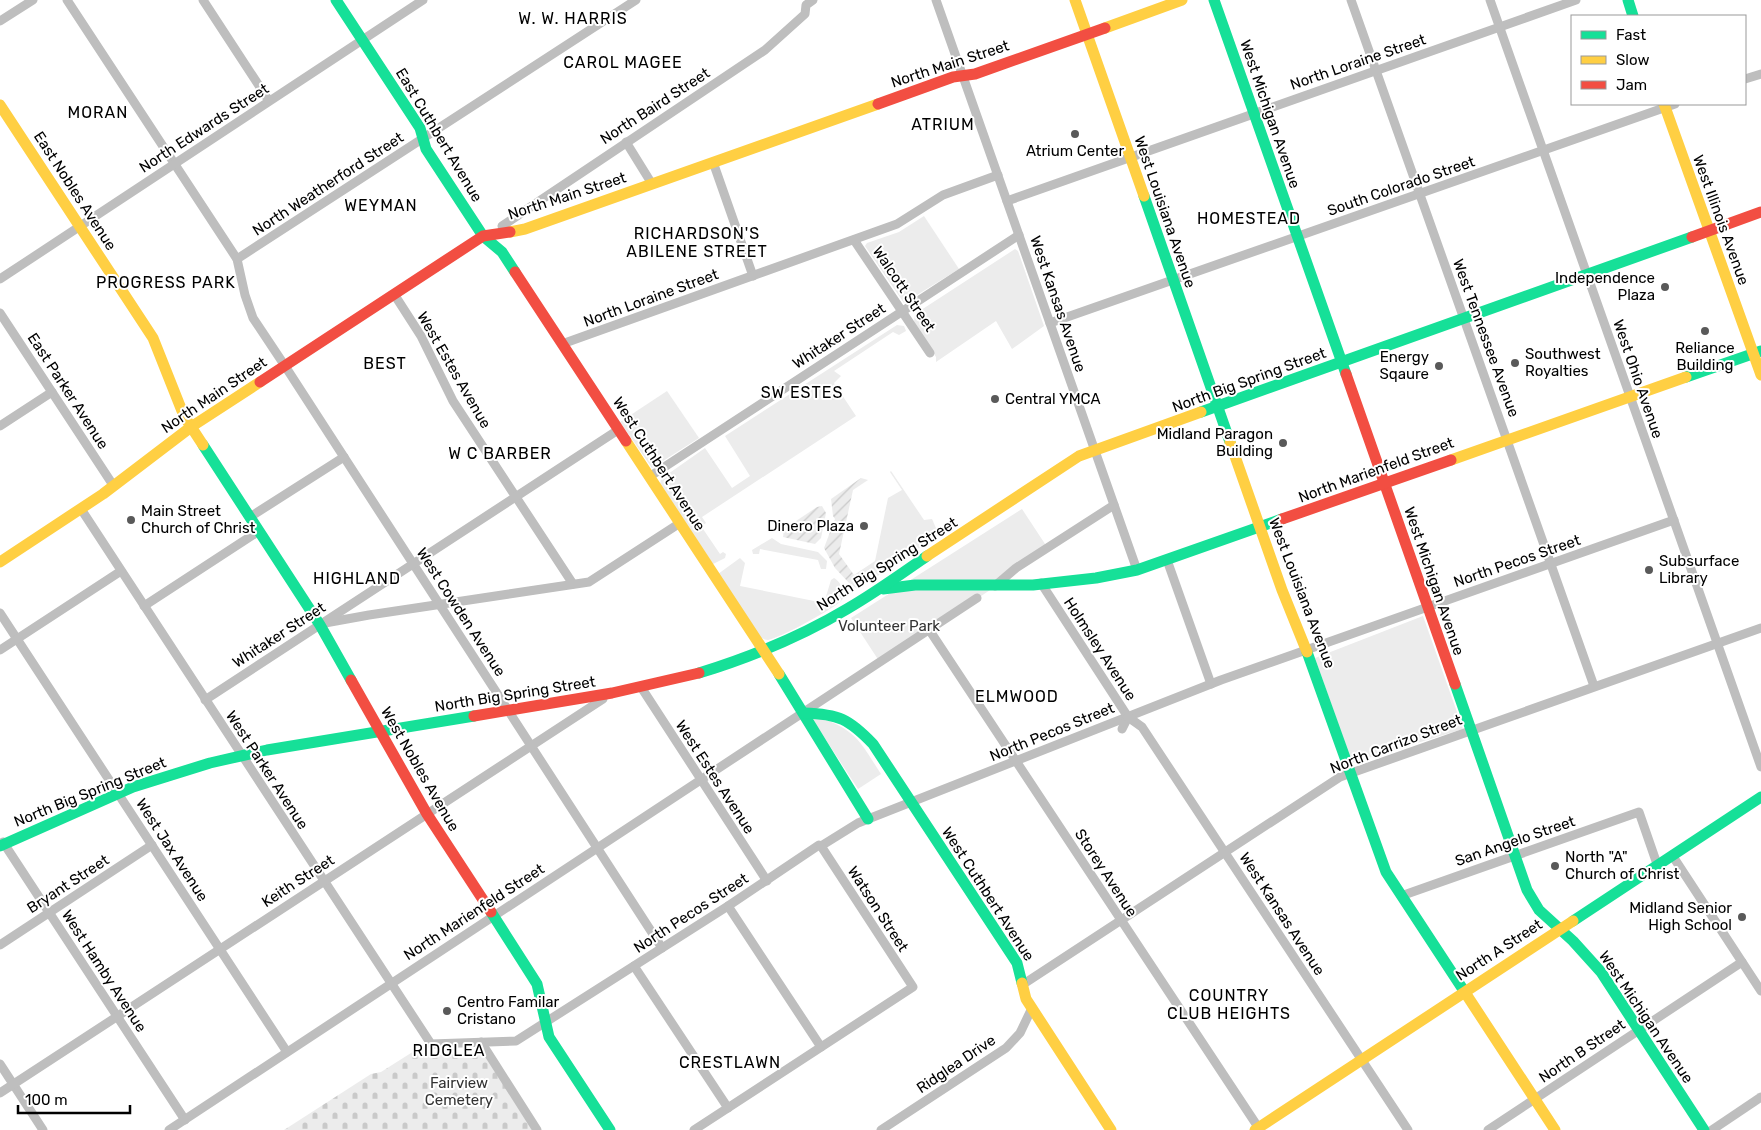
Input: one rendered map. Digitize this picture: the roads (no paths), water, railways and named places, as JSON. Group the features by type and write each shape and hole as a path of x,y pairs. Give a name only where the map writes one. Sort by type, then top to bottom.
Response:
{"main road":[{"name":"East Cuthbert Avenue","path":"336,0 420,128 426,149 483,236"},
{"name":"West Louisiana Avenue","path":"1075,0 1260,527 1319,680 1386,872 1556,1130"},
{"name":"North Main Street","path":"0,562 81,509 191,427 483,236 525,229 953,77 963,76 1182,0"},
{"name":"West Michigan Avenue","path":"1214,0 1527,890 1535,904 1601,972 1704,1130"},
{"path":"1628,0 1633,15"},
{"name":"East Nobles Avenue","path":"0,105 153,338 184,416 191,427"},
{"name":"West Illinois Avenue","path":"1668,105 1708,231 1757,352 1761,375"},
{"name":"North Big Spring Street","path":"1,842 118,794 178,772 242,755 612,693 699,673 764,652 804,633 878,589 1080,456 1761,212"},
{"name":"West Cuthbert Avenue","path":"483,236 502,252 764,652 800,717 868,819"},
{"name":"North Marienfeld Street","path":"878,589 903,585 994,586 1041,583 1089,579 1137,570 1757,352"},
{"name":"West Nobles Avenue","path":"191,427 320,624 427,814 538,984 542,1000 544,1023 549,1036 610,1130"},
{"name":"West Cuthbert Avenue","path":"800,717 830,714 849,719 873,744 1017,963 1022,976 1024,996 1110,1130"},
{"name":"North A Street","path":"1258,1129 1761,796"}],"street":[{"path":"0,22 33,0"},
{"path":"67,0 237,260"},
{"path":"203,0 269,101"},
{"name":"North Edwards Street","path":"0,279 423,0"},
{"name":"North Weatherford Street","path":"237,260 636,0"},
{"name":"West Kansas Avenue","path":"936,0 1137,570"},
{"name":"West Tennessee Avenue","path":"1352,0 1594,686"},
{"name":"West Ohio Avenue","path":"1490,0 1761,767"},
{"name":"North Loraine Street","path":"1007,201 1576,0"},
{"name":"North Baird Street","path":"502,226 765,50 805,14 808,2"},
{"path":"1746,79 1761,74"},
{"name":"South Colorado Street","path":"1050,323 1668,105"},
{"path":"626,142 652,184"},
{"path":"714,162 753,276"},
{"name":"North Loraine Street","path":"562,344 897,224 943,195 998,175"},
{"name":"Whitaker Street","path":"649,477 1019,235"},
{"name":"Walcott Street","path":"854,240 930,353"},
{"name":"West Cowden Avenue","path":"237,260 245,295 253,318 662,948"},
{"name":"West Estes Avenue","path":"394,294 421,336 453,401 573,584"},
{"name":"East Parker Avenue","path":"0,313 113,485"},
{"path":"0,426 52,392"},
{"name":"Whitaker Street","path":"205,700 618,430"},
{"path":"250,518 344,457"},
{"path":"994,586 1016,568 1114,505"},
{"name":"West Parker Avenue","path":"81,509 431,1044 481,1042"},
{"name":"North Pecos Street","path":"481,1042 516,1041 767,881 819,845 821,846 868,819 1211,684 1674,520"},
{"path":"320,624 588,582 680,523"},
{"path":"144,606 259,531"},
{"path":"1167,560 1211,684"},
{"path":"0,650 121,571"},
{"name":"Holmsley Avenue","path":"1041,583 1128,716 1122,729"},
{"name":"North Marienfeld Street","path":"169,1130 800,717 977,598"},
{"name":"West Jax Avenue","path":"0,613 287,1052"},
{"name":"North Carrizo Street","path":"1022,985 1340,777 1761,628"},
{"name":"Storey Avenue","path":"930,631 1258,1129"},
{"name":"West Estes Avenue","path":"641,687 767,881"},
{"name":"Keith Street","path":"0,1093 612,693"},
{"name":"West Kansas Avenue","path":"1128,716 1142,727 1408,1130"},
{"name":"San Angelo Street","path":"1401,896 1639,812 1657,864"},
{"name":"West Hamby Avenue","path":"1,842 185,1120"},
{"name":"Bryant Street","path":"0,945 152,845"},
{"name":"Watson Street","path":"821,846 913,987 821,1047"},
{"path":"1672,855 1761,991"},
{"path":"694,1130 821,1047 728,906"},
{"name":"North B Street","path":"1488,1130 1742,962"},
{"path":"634,966 728,1108"},
{"name":"Ridglea Drive","path":"882,1130 1006,1048 1020,1033 1032,1008"},
{"path":"481,1042 537,1130"},
{"path":"0,1064 43,1130"},
{"path":"1712,1130 1761,1098"}],"place":[{"name":"Atrium Center","path":"1075,134"},
{"name":"Independence Plaza","path":"1665,287"},
{"name":"Reliance Building","path":"1705,331"},
{"name":"Southwest Royalties","path":"1515,363"},
{"name":"Energy Sqaure","path":"1439,366"},
{"name":"Central YMCA","path":"995,399"},
{"name":"Midland Paragon Building","path":"1283,443"},
{"name":"Main Street Church of Christ","path":"131,520"},
{"name":"Dinero Plaza","path":"864,526"},
{"name":"Subsurface Library","path":"1649,570"},
{"name":"North \"A\" Church of Christ","path":"1555,866"},
{"name":"Midland Senior High School","path":"1742,917"},
{"name":"Centro Familar Cristano","path":"447,1011"}],"district":[{"name":"W. W. HARRIS","path":"573,18"},
{"name":"CAROL MAGEE","path":"623,62"},
{"name":"MORAN","path":"98,112"},
{"name":"ATRIUM","path":"943,124"},
{"name":"WEYMAN","path":"381,205"},
{"name":"HOMESTEAD","path":"1249,218"},
{"name":"RICHARDSON'S ABILENE STREET","path":"697,242"},
{"name":"PROGRESS PARK","path":"166,282"},
{"name":"BEST","path":"385,363"},
{"name":"SW ESTES","path":"802,392"},
{"name":"W C BARBER","path":"500,453"},
{"name":"HIGHLAND","path":"357,578"},
{"name":"ELMWOOD","path":"1017,696"},
{"name":"COUNTRY CLUB HEIGHTS","path":"1229,1004"},
{"name":"RIDGLEA","path":"449,1050"},
{"name":"CRESTLAWN","path":"730,1062"}],"park label":[{"name":"Volunteer Park","path":"889,626"},
{"name":"Fairview Cemetery","path":"459,1092"}]}
